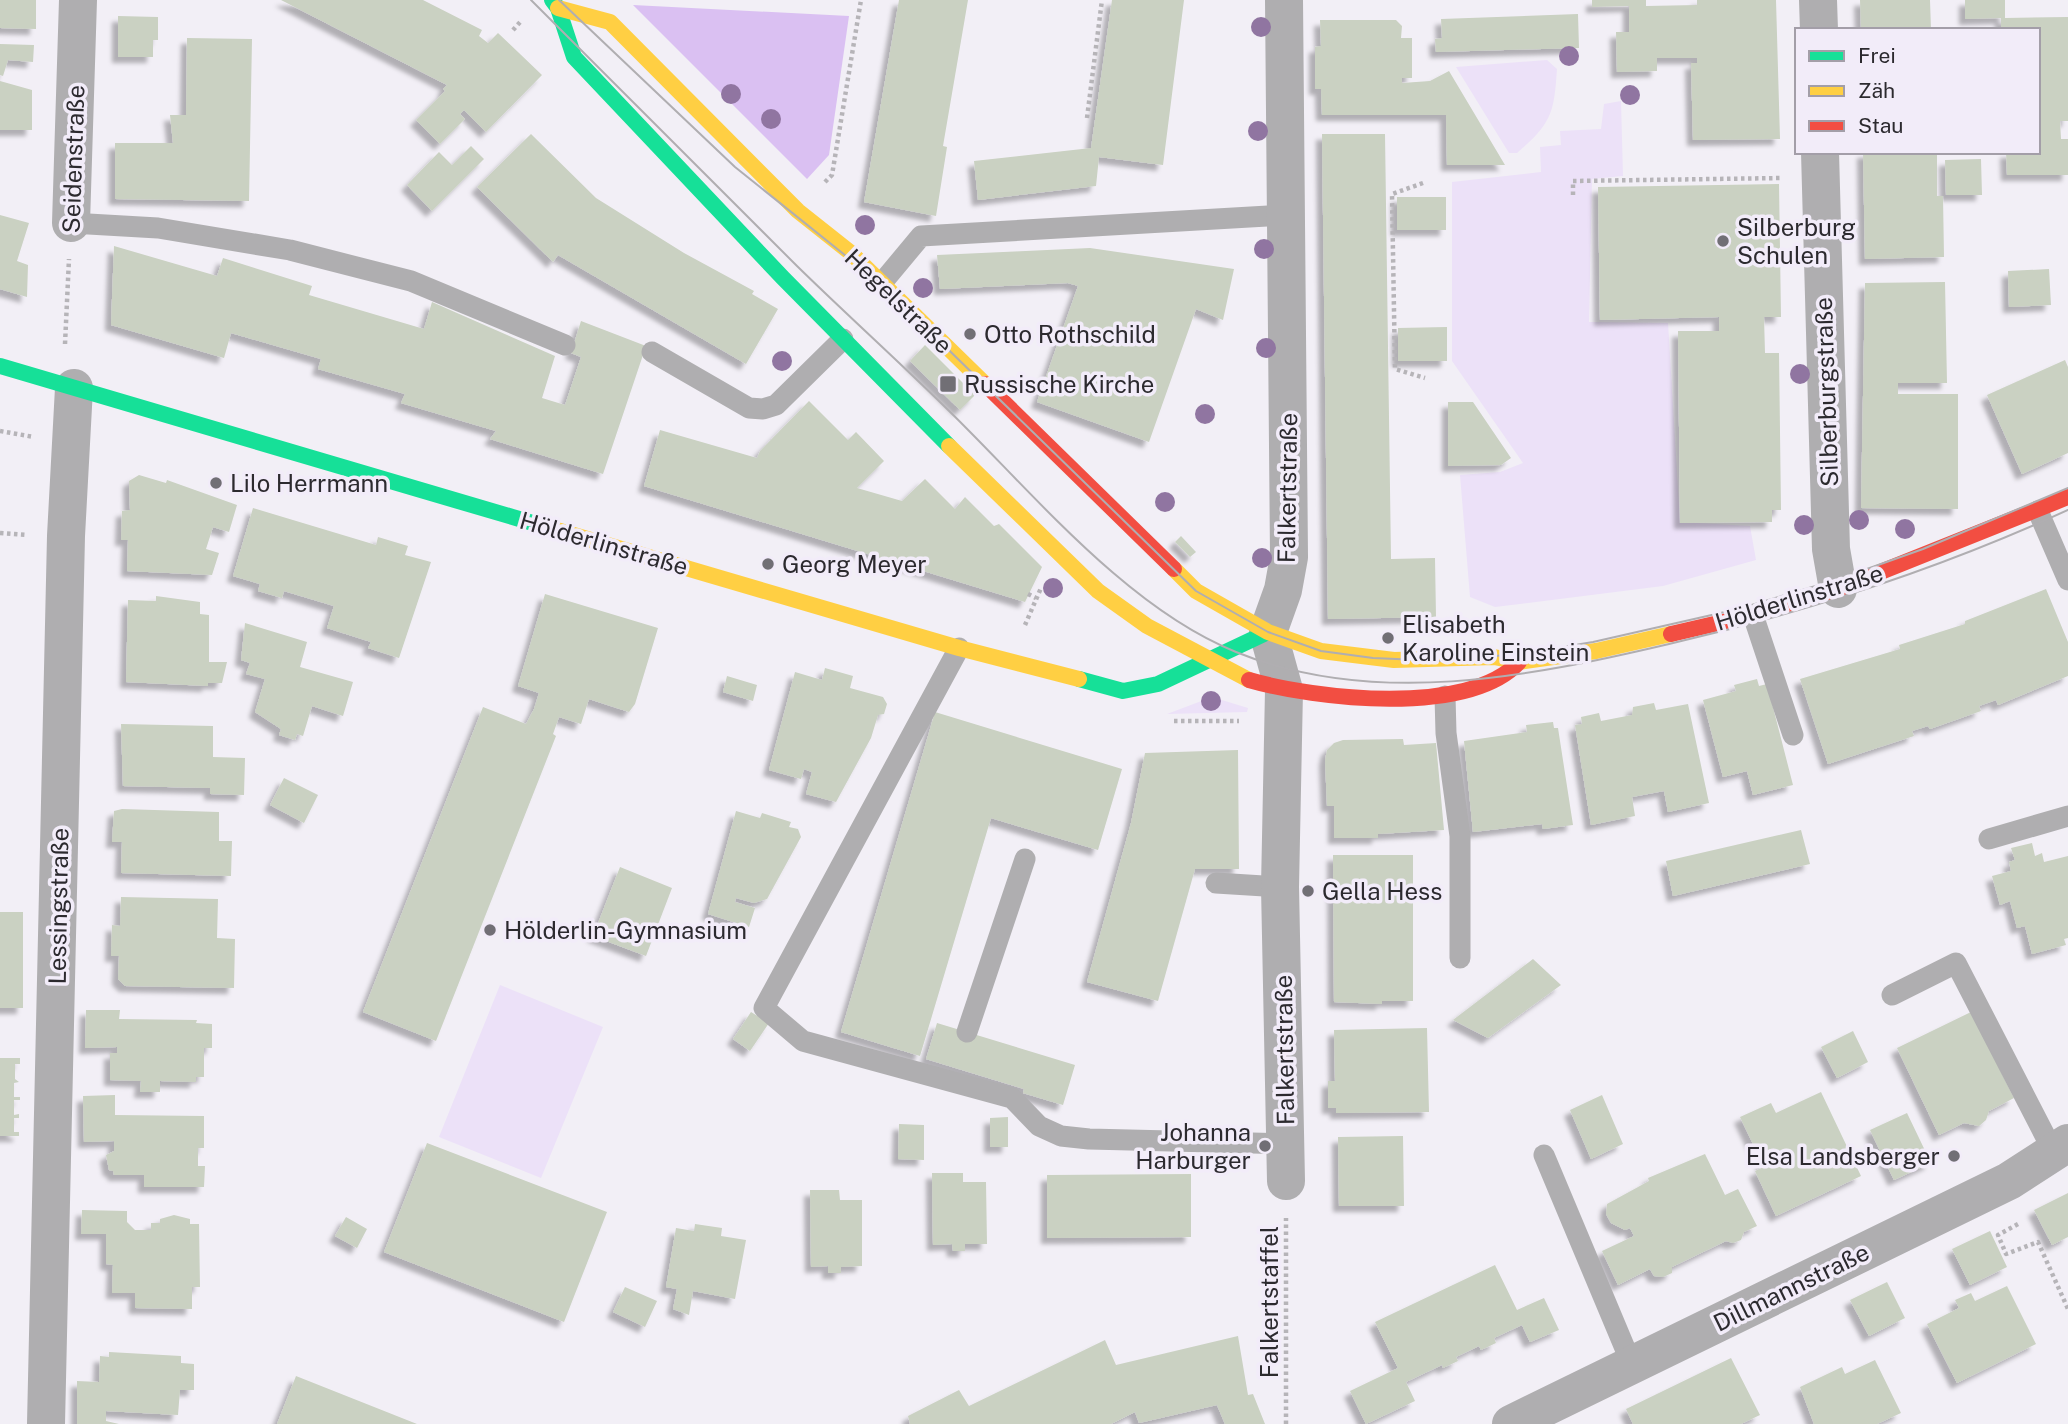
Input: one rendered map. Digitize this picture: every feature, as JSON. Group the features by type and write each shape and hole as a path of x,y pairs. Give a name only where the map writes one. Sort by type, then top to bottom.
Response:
{"street":[{"name":"Seidenstraße","path":"71,223 78,0"},
{"name":"Falkertstraße","path":"1284,0 1289,557 1283,590 1268,632 1284,690 1280,887 1286,1181"},
{"path":"1818,0 1819,28"},
{"name":"Hegelstraße","path":"555,4 610,22 798,211 851,253 1196,591 1268,632"},
{"name":"Hegelstraße","path":"555,4 574,57 843,339 1098,591 1147,626 1207,661"},
{"name":"Silberburgstraße","path":"1820,156 1831,549 1838,589"},
{"name":"Hölderlinstraße","path":"0,366 959,648 1123,691 1158,684 1268,632 1321,651 1394,660 1494,657 1519,662 1596,651 1753,615 1838,589 2068,498"},
{"name":"Lessingstraße","path":"46,1424 66,536 74,388"},
{"name":"Hölderlinstraße","path":"1207,661 1245,679 1284,690 1390,699 1445,696 1507,675 1519,662"},
{"name":"Dillmannstraße","path":"1511,1424 2009,1181 2060,1147"}],"lane":[{"path":"881,284 921,236 1285,215"},
{"path":"71,223 158,228 290,250 411,281 565,345"},
{"path":"652,352 749,408 762,409 776,405 843,339"},
{"path":"2038,511 2068,580"},
{"path":"1753,615 1793,735"},
{"path":"959,648 764,1008 803,1041 953,1074 1012,1098 1039,1126 1061,1136 1287,1144"},
{"path":"1445,696 1446,733 1460,836 1460,958"},
{"path":"1989,839 2068,816"},
{"path":"967,1032 1025,859"},
{"path":"1216,883 1280,887"},
{"path":"1892,995 1956,963 2060,1147"},
{"path":"1544,1155 1632,1365"}],"path":[{"path":"832,175 861,0"},
{"path":"1087,118 1102,0"},
{"path":"1573,195 1573,181 1788,178 1820,156"},
{"path":"1423,183 1392,194 1395,369 1425,378"},
{"name":"Seidenstraße","path":"66,317 71,223"},
{"path":"1023,628 1044,580"},
{"path":"1028,594 1037,598"},
{"name":"Falkertstaffel","path":"1286,1181 1286,1424"},
{"path":"2028,1219 1998,1235 2006,1254 2038,1242 2068,1308"}],"shaded area":[{"path":"633,5 849,16 829,155 807,179"},
{"path":"1547,60 1557,69 1549,116 1529,143 1517,153 1509,153 1456,67"},
{"path":"1621,101 1623,176 1592,179 1589,322 1668,323 1680,522 1750,526 1756,560 1663,586 1495,607 1470,597 1460,475 1500,472 1523,463 1452,361 1452,182 1541,172 1540,147 1561,145 1560,131 1601,129 1604,104"},
{"path":"1212,697 1248,708 1247,712 1167,714"},
{"path":"500,985 603,1027 541,1178 439,1137"}],"building":[{"path":"0,0 36,0 36,29 0,28"},
{"path":"281,0 423,0 482,30 479,36 488,43 498,33 542,75 486,132 464,110 460,114 465,119 440,144 416,120 445,91 443,89 447,85"},
{"path":"899,0 968,0 943,146 947,147 936,216 864,202"},
{"path":"1112,0 1184,0 1163,165 1099,157 1096,186 978,200 974,161 1091,148"},
{"path":"1592,0 1646,0 1646,6 1697,5 1697,0 1776,0 1780,139 1693,140 1691,63 1697,63 1697,58 1657,58 1657,71 1617,72 1616,32 1629,32 1629,6 1592,7"},
{"path":"1860,0 1930,0 1931,28 1861,28"},
{"path":"1965,0 2005,0 2005,18 2068,17 2068,121 2060,121 2061,139 2068,139 2068,175 2007,175 2006,154 2040,154 2040,28 2001,28 2001,18 1965,19"},
{"path":"1578,14 1579,48 1436,52 1435,39 1442,38 1441,19"},
{"path":"118,16 158,17 158,40 153,40 153,57 118,57"},
{"path":"1320,20 1396,20 1402,26 1401,38 1412,38 1412,78 1402,78 1402,83 1430,81 1449,71 1505,165 1447,165 1446,115 1322,115 1321,89 1315,89 1315,47 1321,46"},
{"path":"187,38 252,39 249,201 115,199 115,143 173,143 170,115 186,115"},
{"path":"0,44 34,45 33,62 8,60 3,76 0,75"},
{"path":"0,81 32,90 32,130 0,130"},
{"path":"531,134 596,198 684,253 754,291 752,294 778,309 746,364 558,255 553,262 477,187"},
{"path":"1322,134 1385,134 1391,559 1435,558 1436,617 1328,619"},
{"path":"471,146 484,159 432,211 407,185 439,152 452,165"},
{"path":"1863,154 1937,154 1937,196 1943,196 1944,257 1865,259"},
{"path":"1981,159 1982,195 1946,195 1945,160"},
{"path":"1779,184 1781,317 1764,317 1765,353 1779,353 1781,510 1772,510 1772,522 1680,523 1678,331 1719,331 1719,317 1600,320 1598,187"},
{"path":"1397,197 1446,197 1446,230 1397,230"},
{"path":"0,215 29,223 17,261 28,265 27,297 0,289"},
{"path":"114,246 217,276 223,258 312,286 309,295 424,329 432,302 555,356 542,398 565,405 581,357 571,353 581,321 646,346 603,474 490,439 496,431 401,403 405,394 318,369 321,359 231,333 224,358 111,325"},
{"path":"1090,248 1234,269 1223,320 1196,309 1149,442 1037,402 1078,286 1068,283 940,289 937,255"},
{"path":"2049,269 2051,305 2009,307 2008,271"},
{"path":"1945,282 1947,383 1898,383 1898,394 1958,394 1958,509 1861,508 1865,283"},
{"path":"1447,327 1447,361 1398,361 1398,328"},
{"path":"925,345 975,395 960,410 910,361"},
{"path":"2065,360 2068,367 2068,453 2022,474 1987,395"},
{"path":"809,401 848,440 856,432 884,461 857,488 902,501 925,479 955,509 965,497 994,526 999,524 1042,567 1025,602 644,486 660,430 757,458 760,451"},
{"path":"1448,402 1473,402 1511,458 1501,465 1448,466"},
{"path":"139,475 166,483 167,480 237,505 229,532 213,527 206,549 219,553 212,575 127,571 128,540 121,540 122,511 130,510 129,481"},
{"path":"253,508 376,545 378,537 408,546 405,555 431,562 399,658 368,648 371,642 327,628 334,606 284,591 282,598 258,591 260,584 233,576"},
{"path":"1181,536 1196,552 1190,557 1175,542"},
{"path":"2046,589 2068,642 2068,676 1998,705 1996,700 1979,706 1981,711 1930,729 1928,726 1912,731 1914,736 1828,764 1800,679 1900,649 1899,645 1965,624 1965,621"},
{"path":"545,594 658,628 635,704 629,712 589,699 581,724 559,717 553,734 556,736 436,1041 363,1012 483,707 526,724 534,709 539,693 518,686"},
{"path":"156,596 200,602 200,614 209,615 209,662 227,662 222,683 208,683 208,686 126,682 128,600 156,601"},
{"path":"245,623 307,642 300,667 353,682 343,716 312,706 303,736 297,734 295,740 279,735 281,729 255,712 265,679 246,674 250,663 241,660"},
{"path":"825,668 853,676 850,688 883,697 887,704 884,714 878,715 871,738 836,802 806,794 812,772 804,769 801,779 769,770 795,672 822,680"},
{"path":"727,676 757,685 753,701 723,692"},
{"path":"1757,679 1759,686 1767,684 1793,785 1753,795 1747,771 1723,777 1703,700 1736,691 1734,685"},
{"path":"1654,703 1656,710 1688,704 1709,803 1668,812 1664,791 1632,797 1635,816 1591,825 1575,725 1582,724 1581,717 1599,713 1601,721 1632,715 1633,707"},
{"path":"935,712 1122,769 1098,850 991,818 920,1056 841,1032"},
{"path":"1553,722 1554,728 1558,728 1573,825 1543,829 1542,824 1473,832 1464,741 1527,732 1526,725"},
{"path":"121,724 213,726 213,757 245,758 244,795 210,794 210,788 123,786"},
{"path":"1403,739 1404,745 1436,743 1444,830 1378,834 1378,838 1334,838 1334,806 1327,806 1327,750 1334,743 1343,740"},
{"path":"1238,750 1239,869 1195,869 1158,1001 1087,982 1131,823 1145,753"},
{"path":"284,778 318,795 304,823 270,805"},
{"path":"114,811 219,812 219,841 232,841 231,876 121,873 122,842 112,842"},
{"path":"736,811 760,818 762,813 791,822 789,827 798,829 801,837 767,899 754,903 736,898 735,902 755,908 749,927 708,914"},
{"path":"1801,830 1810,864 1673,896 1666,861"},
{"path":"2032,843 2035,856 2042,853 2044,862 2068,856 2068,938 2064,939 2066,945 2032,954 2025,926 2017,928 2010,901 2000,905 1992,876 2011,871 2009,862 2015,860 2011,848"},
{"path":"1333,855 1413,855 1413,1001 1382,1001 1382,1004 1334,1002"},
{"path":"620,867 672,888 646,956 593,936"},
{"path":"121,897 218,899 217,938 235,939 234,988 125,986 118,979 119,956 111,956 112,925 120,926"},
{"path":"0,912 23,912 23,1008 0,1008"},
{"path":"1533,959 1561,985 1488,1038 1453,1020"},
{"path":"86,1010 120,1010 119,1019 197,1020 196,1023 212,1024 212,1048 204,1048 204,1077 196,1077 196,1082 160,1081 160,1092 140,1092 141,1081 110,1080 110,1053 117,1053 117,1047 85,1048"},
{"path":"751,1012 769,1023 750,1051 733,1039"},
{"path":"1971,1012 2014,1098 1989,1111 1986,1120 1979,1126 1964,1123 1939,1135 1897,1048"},
{"path":"937,1023 1075,1065 1063,1105 1023,1093 1024,1089 926,1059"},
{"path":"1427,1028 1429,1112 1336,1113 1336,1108 1328,1108 1328,1081 1335,1081 1334,1030"},
{"path":"1853,1031 1868,1062 1837,1078 1821,1047"},
{"path":"0,1058 20,1058 20,1064 15,1064 15,1079 19,1082 14,1083 14,1097 20,1097 20,1100 14,1100 14,1115 19,1114 19,1118 14,1118 14,1132 19,1132 19,1136 0,1136"},
{"path":"1821,1092 1861,1176 1776,1216 1755,1171 1764,1167 1740,1117 1771,1103 1776,1113"},
{"path":"115,1095 115,1115 204,1116 204,1148 198,1148 198,1166 205,1166 204,1187 144,1187 144,1175 114,1175 113,1171 109,1170 106,1155 114,1151 114,1141 84,1142 83,1096"},
{"path":"1602,1095 1623,1144 1591,1159 1570,1110"},
{"path":"1907,1113 1931,1163 1894,1180 1870,1130"},
{"path":"1008,1117 1008,1147 990,1147 990,1118"},
{"path":"899,1124 924,1125 924,1160 898,1159"},
{"path":"1403,1136 1404,1206 1339,1206 1338,1137"},
{"path":"427,1143 607,1212 564,1322 384,1252"},
{"path":"1705,1154 1725,1195 1738,1189 1757,1226 1744,1232 1741,1240 1733,1243 1726,1241 1672,1267 1672,1273 1663,1277 1654,1276 1650,1269 1618,1285 1602,1251 1634,1236 1630,1228 1625,1230 1611,1223 1606,1214 1607,1204 1649,1181 1648,1178"},
{"path":"932,1173 963,1173 963,1182 986,1182 987,1244 965,1244 965,1251 953,1251 952,1244 933,1245"},
{"path":"1191,1174 1191,1237 1047,1238 1047,1175"},
{"path":"810,1190 839,1190 840,1200 862,1200 862,1266 841,1267 841,1273 828,1273 828,1266 811,1267"},
{"path":"2068,1193 2068,1237 2052,1245 2034,1210"},
{"path":"82,1210 127,1211 127,1222 135,1230 151,1230 151,1223 160,1223 160,1219 174,1215 190,1219 190,1224 199,1224 200,1287 192,1287 192,1309 135,1308 135,1293 112,1293 113,1265 106,1264 106,1234 81,1234"},
{"path":"346,1217 367,1229 357,1248 335,1236"},
{"path":"695,1224 722,1228 721,1236 746,1240 735,1299 693,1291 689,1315 673,1309 677,1289 666,1287 676,1228 694,1231"},
{"path":"1990,1231 2007,1267 1970,1285 1952,1249"},
{"path":"1495,1265 1517,1310 1544,1298 1559,1330 1530,1342 1522,1325 1494,1338 1496,1343 1481,1350 1479,1346 1456,1357 1458,1361 1443,1368 1442,1365 1406,1382 1415,1401 1366,1424 1350,1391 1398,1368 1375,1322"},
{"path":"1887,1282 1905,1318 1869,1336 1850,1300"},
{"path":"2007,1286 2036,1344 1957,1383 1927,1324 1959,1308 1955,1300 1971,1293 1975,1301"},
{"path":"625,1287 657,1301 645,1327 613,1312"},
{"path":"1238,1336 1248,1395 1253,1394 1265,1424 1225,1424 1217,1405 1139,1423 1135,1412 1111,1424 910,1424 908,1416 959,1390 969,1406 1105,1340 1116,1365"},
{"path":"109,1352 181,1356 181,1363 194,1364 194,1390 180,1390 178,1415 106,1411 106,1421 119,1424 77,1424 77,1381 99,1382 100,1356 109,1357"},
{"path":"1731,1358 1760,1415 1741,1424 1633,1424 1626,1409"},
{"path":"1875,1360 1901,1413 1877,1424 1814,1424 1800,1387 1842,1367 1845,1374"},
{"path":"296,1376 417,1424 277,1424"}],"tram line":[{"path":"531,0 1080,543 1155,606 1195,632 1236,652 1288,669 1342,679 1397,683 1507,676 1562,667 1720,631 1822,603 1921,570 2068,510"},
{"path":"559,0 735,167 881,284 1196,591 1268,632 1321,651 1373,658 1443,661 1526,653 1593,642 1738,609 1836,580 1923,549 2068,488"}],"traffic: fast":[{"path":"552,0 558,8 574,57 783,278 949,446"},
{"path":"0,366 543,526"},
{"path":"1079,679 1123,691 1158,684 1268,632"}],"traffic: slow":[{"path":"558,8 610,22 798,211 851,253 985,384"},
{"path":"949,446 1098,591 1147,626 1249,680"},
{"path":"543,526 959,648 1079,679"},
{"path":"1174,569 1196,591 1268,632 1321,651 1394,660 1494,657 1519,662 1596,651 1671,634"}],"traffic: jam":[{"path":"985,384 1174,569"},
{"path":"1671,634 1753,615 1838,589 2068,497"},
{"path":"1249,680 1312,693 1350,697 1429,697 1465,691 1495,679 1519,662"}],"place":[{"name":"Silberburg Schulen","path":"1723,241"},
{"name":"Otto Rothschild","path":"970,334"},
{"name":"Russische Kirche","path":"948,384"},
{"name":"Lilo Herrmann","path":"216,483"},
{"name":"Georg Meyer","path":"768,564"},
{"name":"Elisabeth Karoline Einstein","path":"1388,638"},
{"name":"Gella Hess","path":"1308,891"},
{"name":"Hölderlin-Gymnasium","path":"490,930"},
{"name":"Johanna Harburger","path":"1265,1146"},
{"name":"Elsa Landsberger","path":"1954,1156"}]}
